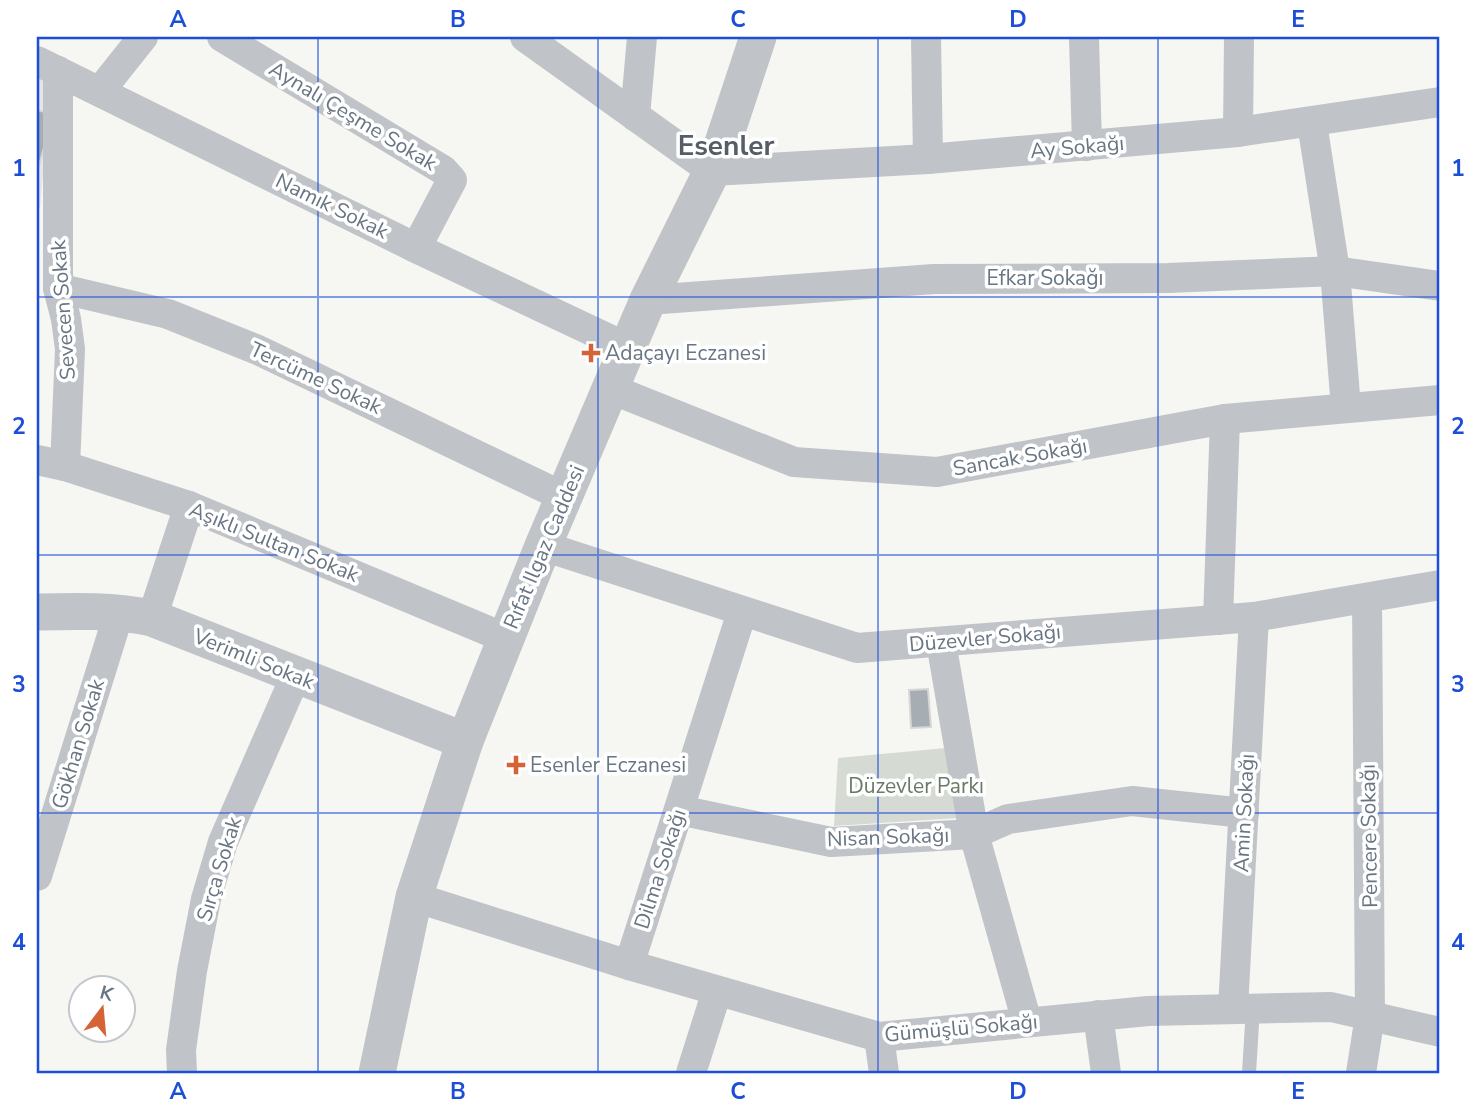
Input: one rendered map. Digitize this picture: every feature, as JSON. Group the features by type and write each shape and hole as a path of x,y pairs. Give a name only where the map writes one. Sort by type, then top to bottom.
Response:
{"street":[{"path":"100,91 143,37"},
{"name":"Aynalı Çeşme Sokak","path":"222,37 443,170 452,180 416,248"},
{"path":"525,37 712,171"},
{"path":"635,116 642,37"},
{"name":"Rıfat Ilgaz Caddesi","path":"377,1073 414,897 465,741 542,546 648,300 721,150 758,37"},
{"path":"926,37 928,159"},
{"path":"1084,37 1087,146"},
{"path":"1238,132 1239,37"},
{"name":"Namık Sokak","path":"47,66 416,248 628,348"},
{"name":"Sevecen Sokak","path":"47,66 58,288 70,349 51,463"},
{"name":"Ay Sokağı","path":"712,171 928,159 1238,132 1440,103"},
{"path":"1312,123 1335,271 1346,408"},
{"name":"Efkar Sokağı","path":"648,300 934,279 1168,278 1335,271 1440,286"},
{"name":"Tercüme Sokak","path":"58,288 168,314 258,350 564,497"},
{"name":"Sancak Sokağı","path":"611,389 794,462 937,472 1225,419 1440,400"},
{"path":"1218,620 1225,419"},
{"name":"Aşıklı Sultan Sokak","path":"51,463 189,506 505,638"},
{"name":"Gökhan Sokak","path":"37,876 135,615 189,506"},
{"name":"Düzevler Sokağı","path":"542,546 856,648 1254,617 1440,585"},
{"name":"Pencere Sokağı","path":"1361,1073 1370,1016 1367,598"},
{"name":"Verimli Sokak","path":"37,612 73,611 135,615 465,741"},
{"name":"Dilma Sokağı","path":"629,965 742,612"},
{"name":"Amin Sokağı","path":"1243,1009 1244,813 1254,617"},
{"path":"941,642 974,834 1027,1023"},
{"name":"Sırça Sokak","path":"182,1073 181,1050 192,971 206,900 223,842 296,676"},
{"path":"974,834 1008,819 1132,801 1244,813"},
{"name":"Nisan Sokağı","path":"679,810 831,842 974,834"},
{"name":"Gümüşlü Sokağı","path":"414,897 629,965 879,1037 1148,1011 1331,1007 1440,1032"},
{"path":"691,1073 717,990"},
{"path":"1098,1015 1106,1073"},
{"path":"879,1037 884,1073"}],"lane":[{"path":"1243,1009 1249,1073"}],"shaded area":[{"path":"37,71 51,77 40,209 37,208"}],"green space":[{"name":"Düzevler Parkı","path":"946,748 958,818 834,826 838,758"}],"building":[{"path":"37,110 53,114 37,173"},
{"path":"928,689 931,727 911,728 909,690"}],"place":[{"name":"Adaçayı Eczanesi","path":"591,353"},
{"name":"Esenler Eczanesi","path":"516,765"}],"district":[{"name":"Esenler","path":"726,146"}]}
